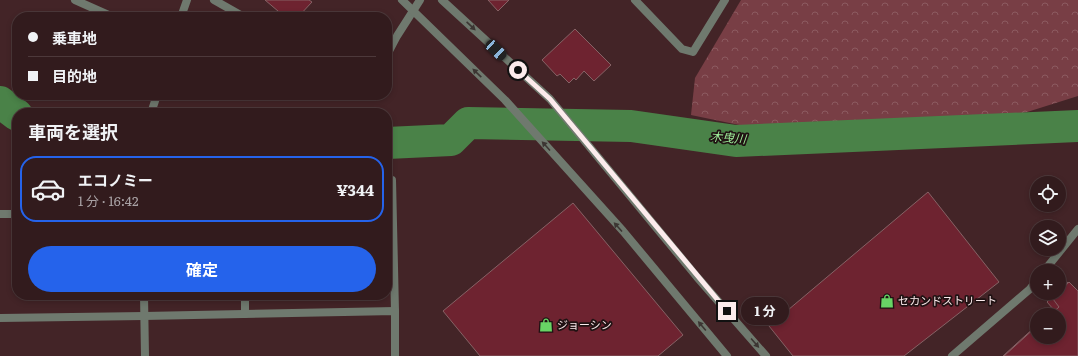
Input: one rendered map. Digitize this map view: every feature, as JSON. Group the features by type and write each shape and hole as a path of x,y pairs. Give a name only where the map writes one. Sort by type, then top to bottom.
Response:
{"street":[{"path":"75,0 102,12"},
{"path":"183,12 187,0"},
{"path":"214,0 235,12"},
{"path":"402,0 505,100 628,237 727,356"},
{"path":"392,46 420,0"},
{"path":"442,0 550,99 697,277 766,356"},
{"path":"635,0 682,49 694,52 725,0"},
{"path":"392,180 395,356"},
{"path":"0,214 12,214"},
{"path":"1050,264 1078,229"},
{"path":"952,356 1030,289"},
{"path":"144,300 146,356"},
{"path":"245,300 245,314"},
{"path":"0,318 395,310"}],"green space":[{"path":"741,0 1078,0 1078,96 999,121 744,126 691,115 695,78"}],"building":[{"path":"265,0 309,0 312,2 303,12 279,12"},
{"path":"488,0 509,0 498,11"},
{"path":"575,29 611,65 594,81 584,71 576,80 574,78 569,83 560,74 557,76 542,60"},
{"path":"928,192 999,282 904,356 793,356 769,326"},
{"path":"573,203 683,335 658,356 480,356 443,311"},
{"path":"1068,282 1078,294 1078,356 1003,356 1030,331 1030,344 1066,344 1066,308 1052,308 1047,302 1049,300 1066,300 1066,284"},
{"path":"1069,282 1078,291 1078,356 1004,356 1030,332 1030,344 1066,344 1066,308 1058,308 1059,307 1054,300 1066,300 1066,285"}],"waterway":[{"name":"木曳川","path":"0,102 12,111"},
{"name":"木曳川","path":"392,143 451,140 468,123 631,126 736,141 1078,126"}],"place":[{"name":"セカンドストリート","path":"887,301"},
{"name":"ジョーシン","path":"546,325"}],"route":[{"path":"518,70 550,99 697,277 727,311"}]}
